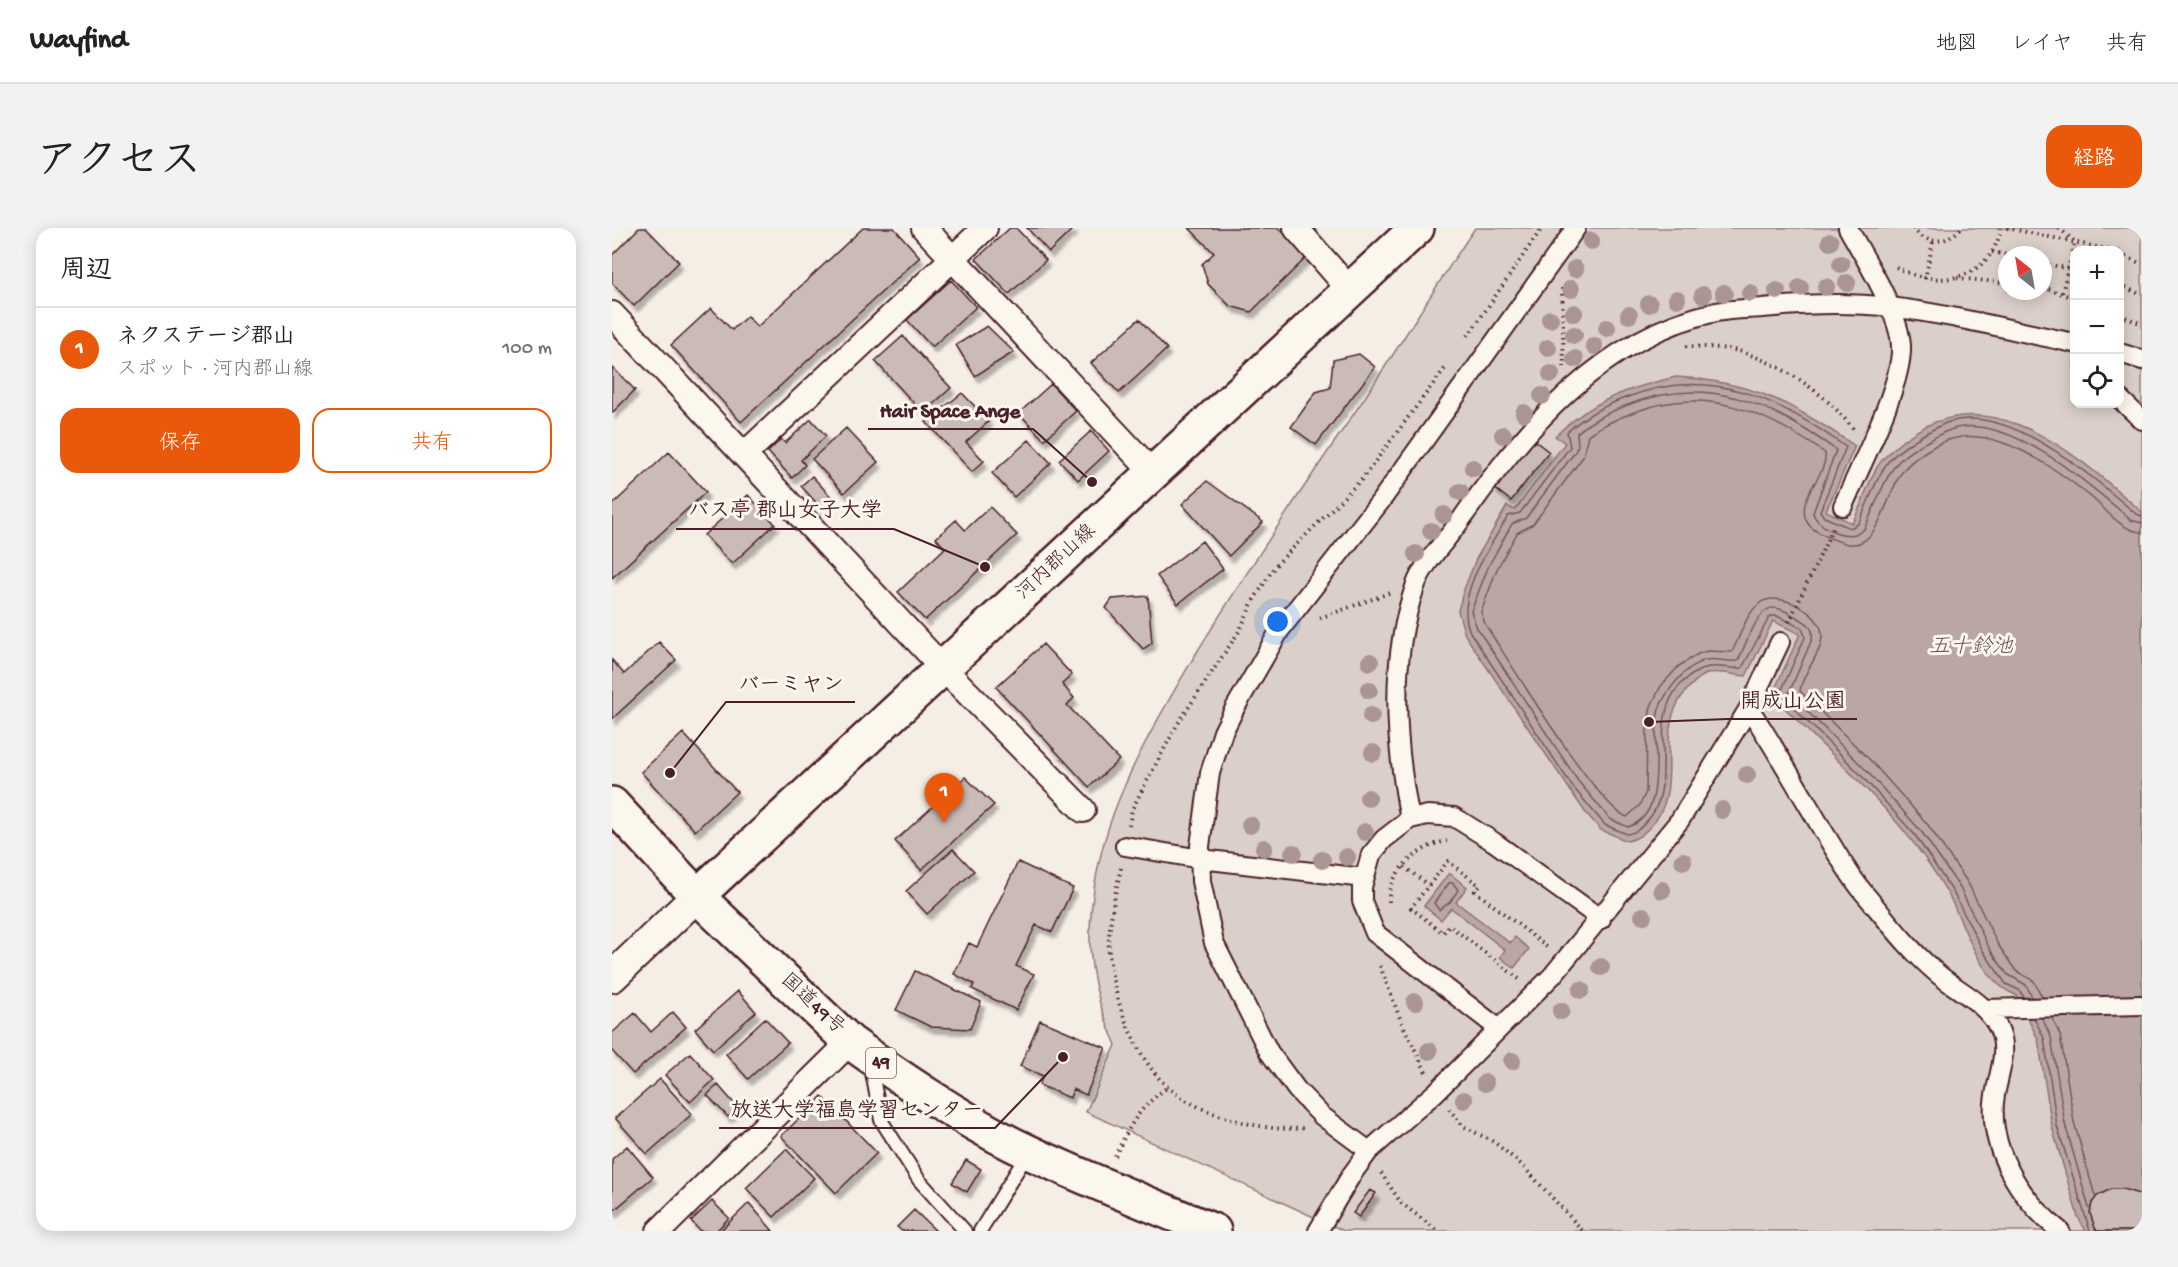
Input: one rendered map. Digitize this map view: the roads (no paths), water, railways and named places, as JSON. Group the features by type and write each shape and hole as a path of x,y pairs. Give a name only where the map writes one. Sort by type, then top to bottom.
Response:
{"main road":[{"name":"河内郡山線","path":"697,896 1417,228"},
{"name":"国道49号","path":"612,804 697,896 859,1048 949,1109 1029,1151 1214,1231"}],"street":[{"path":"924,228 1154,474"},
{"path":"744,455 985,228"},
{"path":"1296,228 1350,290"},
{"path":"1370,1152 1328,1120 1297,1090 1269,1053 1214,942 1206,915 1201,881 1201,859 1210,773 1223,732 1280,630 1380,502 1576,228"},
{"path":"1843,506 1898,376 1901,345 1889,307 1848,228"},
{"path":"1410,819 1400,754 1398,680 1404,630 1415,584 1509,454 1541,416 1584,378 1639,341 1716,312 1788,306 1889,307 2070,343"},
{"path":"612,314 943,668 1083,810"},
{"path":"2123,354 2142,360"},
{"path":"2124,403 2142,420"},
{"path":"1318,1231 1352,1174 1370,1152 1436,1092 1565,961 1680,820 1749,708 1780,642"},
{"path":"1749,708 1862,890 1936,972 1969,994 1986,1009 2002,1040 2003,1054 1994,1102 1994,1122 2002,1152 2024,1195 2042,1217 2060,1231"},
{"path":"1499,1029 1375,933 1362,901 1364,878 1371,855 1384,839 1410,819 1428,815 1454,817 1494,842 1601,919"},
{"path":"1125,846 1201,859 1364,878"},
{"path":"612,977 697,896"},
{"path":"1986,1009 2142,1005"},
{"path":"659,1231 859,1048"}],"lane":[{"path":"859,1048 881,1120 920,1180 965,1231"},
{"path":"980,1231 1029,1151"}],"water":[{"name":"五十鈴池","path":"1676,377 1728,384 1771,397 1811,418 1855,446 1826,511 1852,523 1875,472 1884,458 1918,430 1952,417 1985,416 2019,425 2052,441 2114,487 2142,512 2142,1231 2086,1231 2078,1217 2052,1127 2038,1039 2016,995 2003,988 1983,966 1949,896 1912,841 1867,790 1772,695 1800,634 1773,621 1746,676 1709,673 1687,690 1676,706 1671,723 1667,795 1661,812 1645,832 1627,841 1601,830 1585,812 1465,635 1458,611 1476,559 1507,506 1515,510 1565,443 1555,436 1596,405 1626,391"},
{"path":"1449,873 1467,887 1456,902 1510,943 1515,937 1529,949 1514,968 1500,957 1505,950 1451,908 1441,920 1424,906"}],"place":[{"name":"Hair Space Ange","path":"1092,482"},
{"name":"バス亭 郡山女子大学","path":"985,567"},
{"name":"開成山公園","path":"1649,722"},
{"name":"バーミヤン","path":"670,773"},
{"name":"ネクステージ郡山","path":"944,823"},
{"name":"放送大学福島学習センター","path":"1063,1057"}]}
